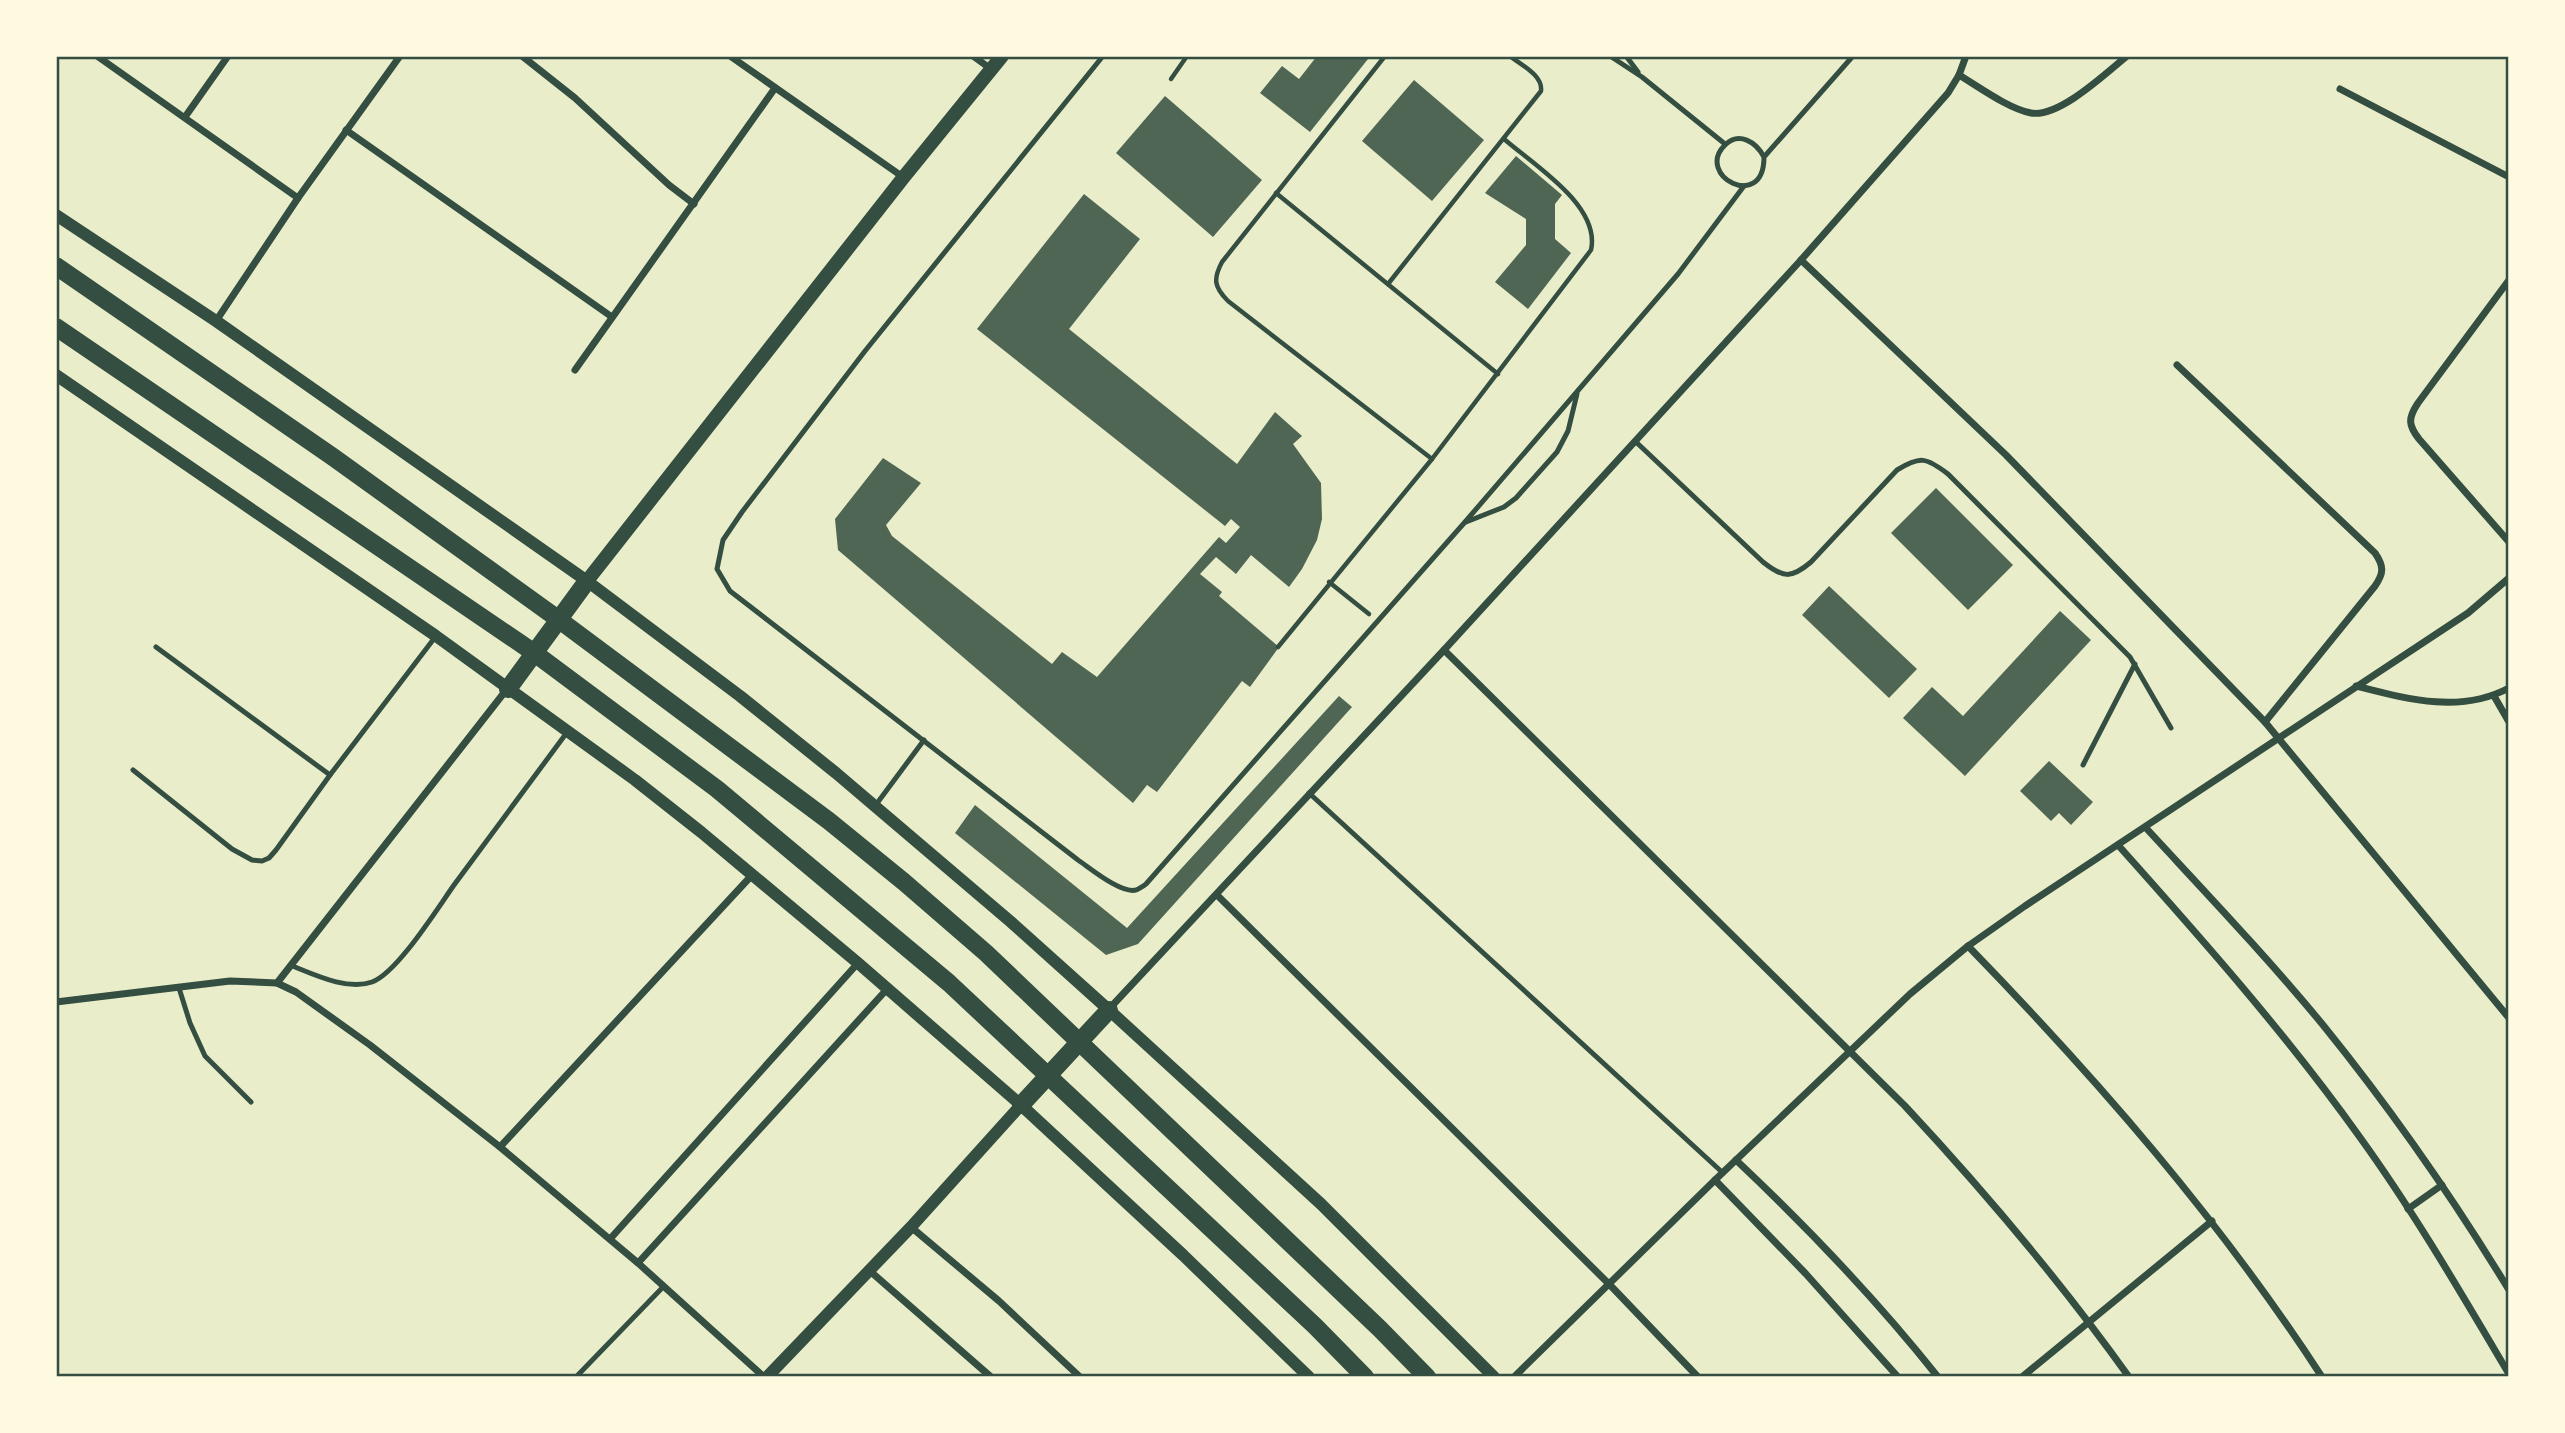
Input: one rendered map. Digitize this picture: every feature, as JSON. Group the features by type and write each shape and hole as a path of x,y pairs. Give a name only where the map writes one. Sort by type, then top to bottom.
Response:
{"highway":[{"path":"56,266 333,457 558,619 883,864 986,953 1427,1377"},
{"path":"56,327 533,652 637,727 758,823 875,919 1048,1074 1315,1326 1365,1377"},
{"path":"508,689 587,580"},
{"path":"1020,1105 1109,1010"}],"main road":[{"path":"587,580 1002,56"}],"street":[{"path":"97,56 298,198"},
{"path":"185,117 228,56"},
{"path":"216,321 298,198 400,56"},
{"path":"522,56 576,98 669,185 694,204"},
{"path":"730,56 903,178"},
{"path":"973,56 992,69"},
{"path":"1109,1010 1801,260 1948,93 1966,56"},
{"path":"1959,75 2006,102 2034,114 2066,102 2127,56"},
{"path":"575,370 775,88"},
{"path":"2340,89 2509,177"},
{"path":"346,130 612,317"},
{"path":"56,215 216,321 587,580 731,689 875,806 1109,1010 1321,1204 1494,1377"},
{"path":"1801,260 2006,455 2265,722 2509,1018"},
{"path":"2509,280 2410,414 2409,423 2418,439 2509,542"},
{"path":"2177,365 2375,553 2383,569 2375,586 2265,722"},
{"path":"56,375 436,636 644,788 753,874 888,988 1020,1105 1183,1255 1309,1377"},
{"path":"1514,1377 1910,994 1968,946 2468,613 2509,578"},
{"path":"1444,650 1851,1051 1969,1175 2089,1322 2129,1377"},
{"path":"2356,686 2418,700 2445,703 2469,702 2494,696 2509,688"},
{"path":"276,984 508,689"},
{"path":"2494,696 2509,722"},
{"path":"2146,828 2267,960 2324,1027 2442,1185 2509,1290"},
{"path":"2118,845 2180,914 2290,1046 2359,1135 2408,1209 2509,1374"},
{"path":"500,1147 753,874"},
{"path":"1217,895 1610,1285 1698,1377"},
{"path":"1968,946 2056,1037 2212,1221 2282,1316 2322,1377"},
{"path":"610,1239 858,963"},
{"path":"56,1002 230,981 276,984 296,992 329,1014 500,1147 638,1263 766,1377 870,1271 1020,1105"},
{"path":"638,1263 888,988"},
{"path":"1736,1160 1796,1215 1852,1275 1938,1377"},
{"path":"1715,1180 1806,1274 1898,1377"},
{"path":"2408,1209 2442,1185"},
{"path":"2022,1377 2212,1221"},
{"path":"911,1227 999,1301 1080,1377"},
{"path":"870,1271 991,1377"}],"lane":[{"path":"1103,56 865,351 742,512 723,540 717,569 730,591 1078,860 1113,884 1127,890 1137,890 1146,884 1378,622 1678,274 1744,186"},
{"path":"1610,56 1642,77 1725,144"},
{"path":"1626,56 1642,77"},
{"path":"1764,157 1853,56"},
{"path":"1736,139 1748,139 1758,146 1764,157 1764,170 1756,181 1744,186 1732,185 1722,177 1717,166 1718,154 1725,144 1736,139"},
{"path":"1465,522 1504,507 1516,498 1557,452 1568,431 1577,391"},
{"path":"1635,441 1763,562 1775,572 1787,576 1798,573 1811,562 1896,470 1911,461 1923,459 1934,463 2130,657 2171,728"},
{"path":"133,770 233,849 252,860 262,861 269,858 436,636"},
{"path":"156,647 330,775"},
{"path":"2084,765 2135,664"},
{"path":"290,965 357,985 383,976 568,731"},
{"path":"875,806 924,740"},
{"path":"1309,793 1723,1173"},
{"path":"179,988 190,1023 205,1056 251,1102"},
{"path":"576,1377 664,1286"}],"path":[{"path":"1171,79 1187,56"},
{"path":"1385,56 1222,262 1215,275 1215,285 1228,301 1432,459"},
{"path":"1388,284 1541,91 1542,84 1538,77 1510,56"},
{"path":"1278,647 1432,459 1591,250 1594,238 1584,210 1504,139"},
{"path":"1276,193 1498,374"},
{"path":"1329,582 1378,622"}],"building":[{"path":"1317,56 1364,56 1368,59 1310,132 1260,93 1282,66 1299,79"},
{"path":"1414,80 1484,140 1432,201 1362,141"},
{"path":"1165,96 1262,180 1213,237 1116,153"},
{"path":"1516,156 1562,195 1555,204 1555,239 1571,253 1528,309 1495,282 1526,245 1526,219 1485,193"},
{"path":"1084,194 1140,239 1069,329 1237,464 1275,412 1302,436 1293,444 1321,483 1322,519 1317,540 1289,587 1251,555 1236,574 1216,557 1200,574 1222,592 1219,596 1279,647 1250,687 1242,681 1157,792 1147,785 1133,803 838,550 835,519 883,458 921,483 886,525 892,536 1052,664 1062,652 1097,677 1219,537 1226,543 1240,527 1231,519 1225,526 977,329"},
{"path":"1936,488 2013,565 1968,610 1891,533"},
{"path":"1829,586 1917,669 1889,698 1802,615"},
{"path":"2060,611 2091,640 1965,776 1903,718 1932,687 1963,716"},
{"path":"1339,696 1352,707 1138,944 1106,955 955,833 975,805 1127,928"},
{"path":"2049,761 2093,802 2071,825 2059,813 2051,821 2020,791"}]}
